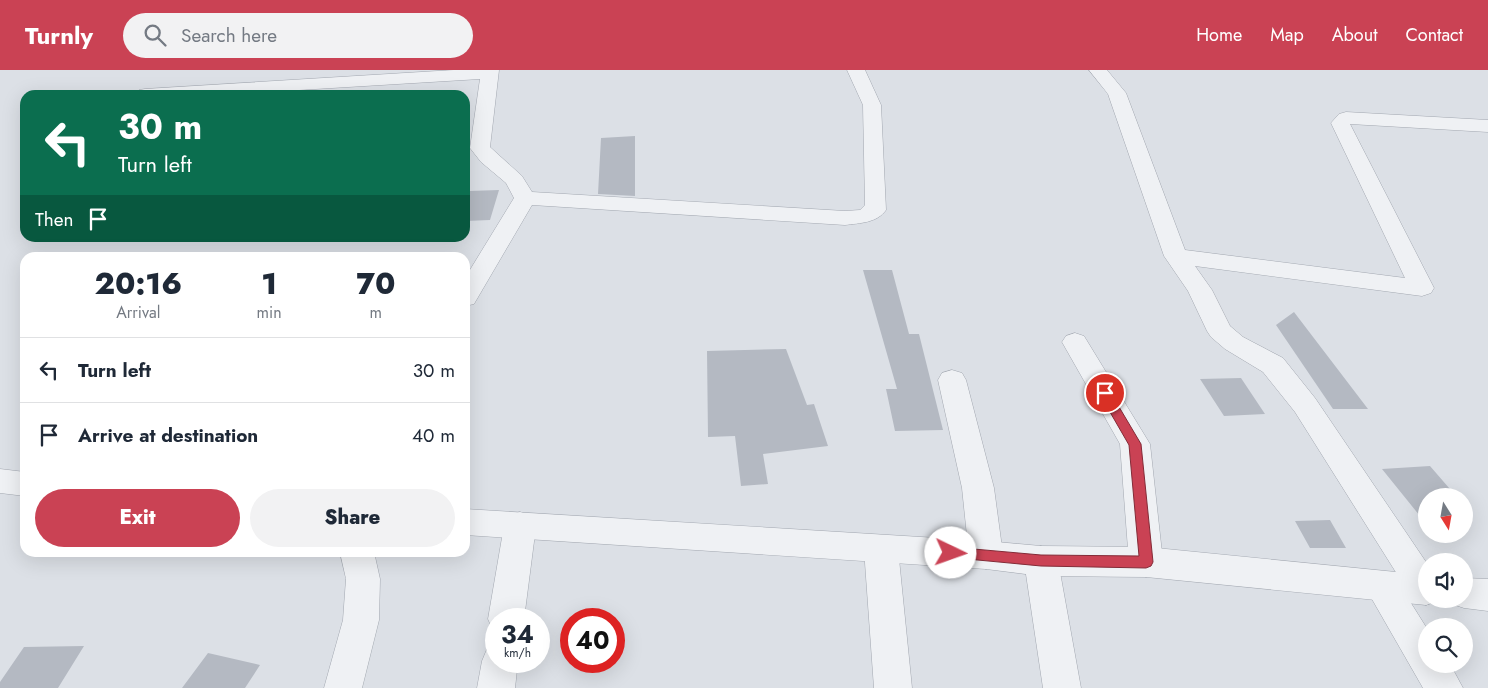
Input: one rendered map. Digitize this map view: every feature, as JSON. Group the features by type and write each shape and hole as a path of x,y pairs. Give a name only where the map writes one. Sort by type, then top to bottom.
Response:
{"street":[{"path":"525,198 844,218 864,216 875,210 876,205 872,105 856,70"},
{"path":"1098,70 1117,93 1176,256 1200,290 1220,331 1234,343 1273,365 1306,405 1418,578"},
{"path":"208,90 490,72 480,148 488,158 515,180 525,198"},
{"path":"1176,256 1422,288 1340,123 1346,118 1361,118 1488,126"},
{"path":"470,159 488,158"},
{"path":"470,290 525,198"},
{"path":"1075,342 1135,444 1146,562"},
{"path":"952,380 978,488 986,555"},
{"path":"0,481 20,483"},
{"path":"470,522 1041,560 1146,562 1382,588 1418,590"},
{"path":"508,608 520,526"},
{"path":"881,549 893,688"},
{"path":"343,688 360,620 362,579 357,557"},
{"path":"1041,560 1062,688"},
{"path":"1382,588 1418,646"},
{"path":"1473,594 1488,595"},
{"path":"496,688 498,673"},
{"path":"1435,673 1444,688"}],"building":[{"path":"635,136 635,196 598,194 601,138"},
{"path":"499,190 490,220 470,221 470,191"},
{"path":"863,270 892,270 909,334 919,334 943,430 895,431 886,389 897,389"},
{"path":"1294,312 1368,409 1333,409 1276,325"},
{"path":"786,349 807,405 814,404 828,446 763,454 768,484 741,486 735,436 708,437 707,351"},
{"path":"1241,378 1265,414 1224,416 1200,379"},
{"path":"1430,466 1449,488 1418,488 1418,514 1382,469"},
{"path":"1330,520 1346,548 1310,548 1295,521"},
{"path":"84,646 58,688 0,688 0,682 24,647"},
{"path":"208,653 260,665 245,688 182,688"}],"route":[{"path":"951,553 1041,560 1146,562 1135,444 1105,393"}]}
